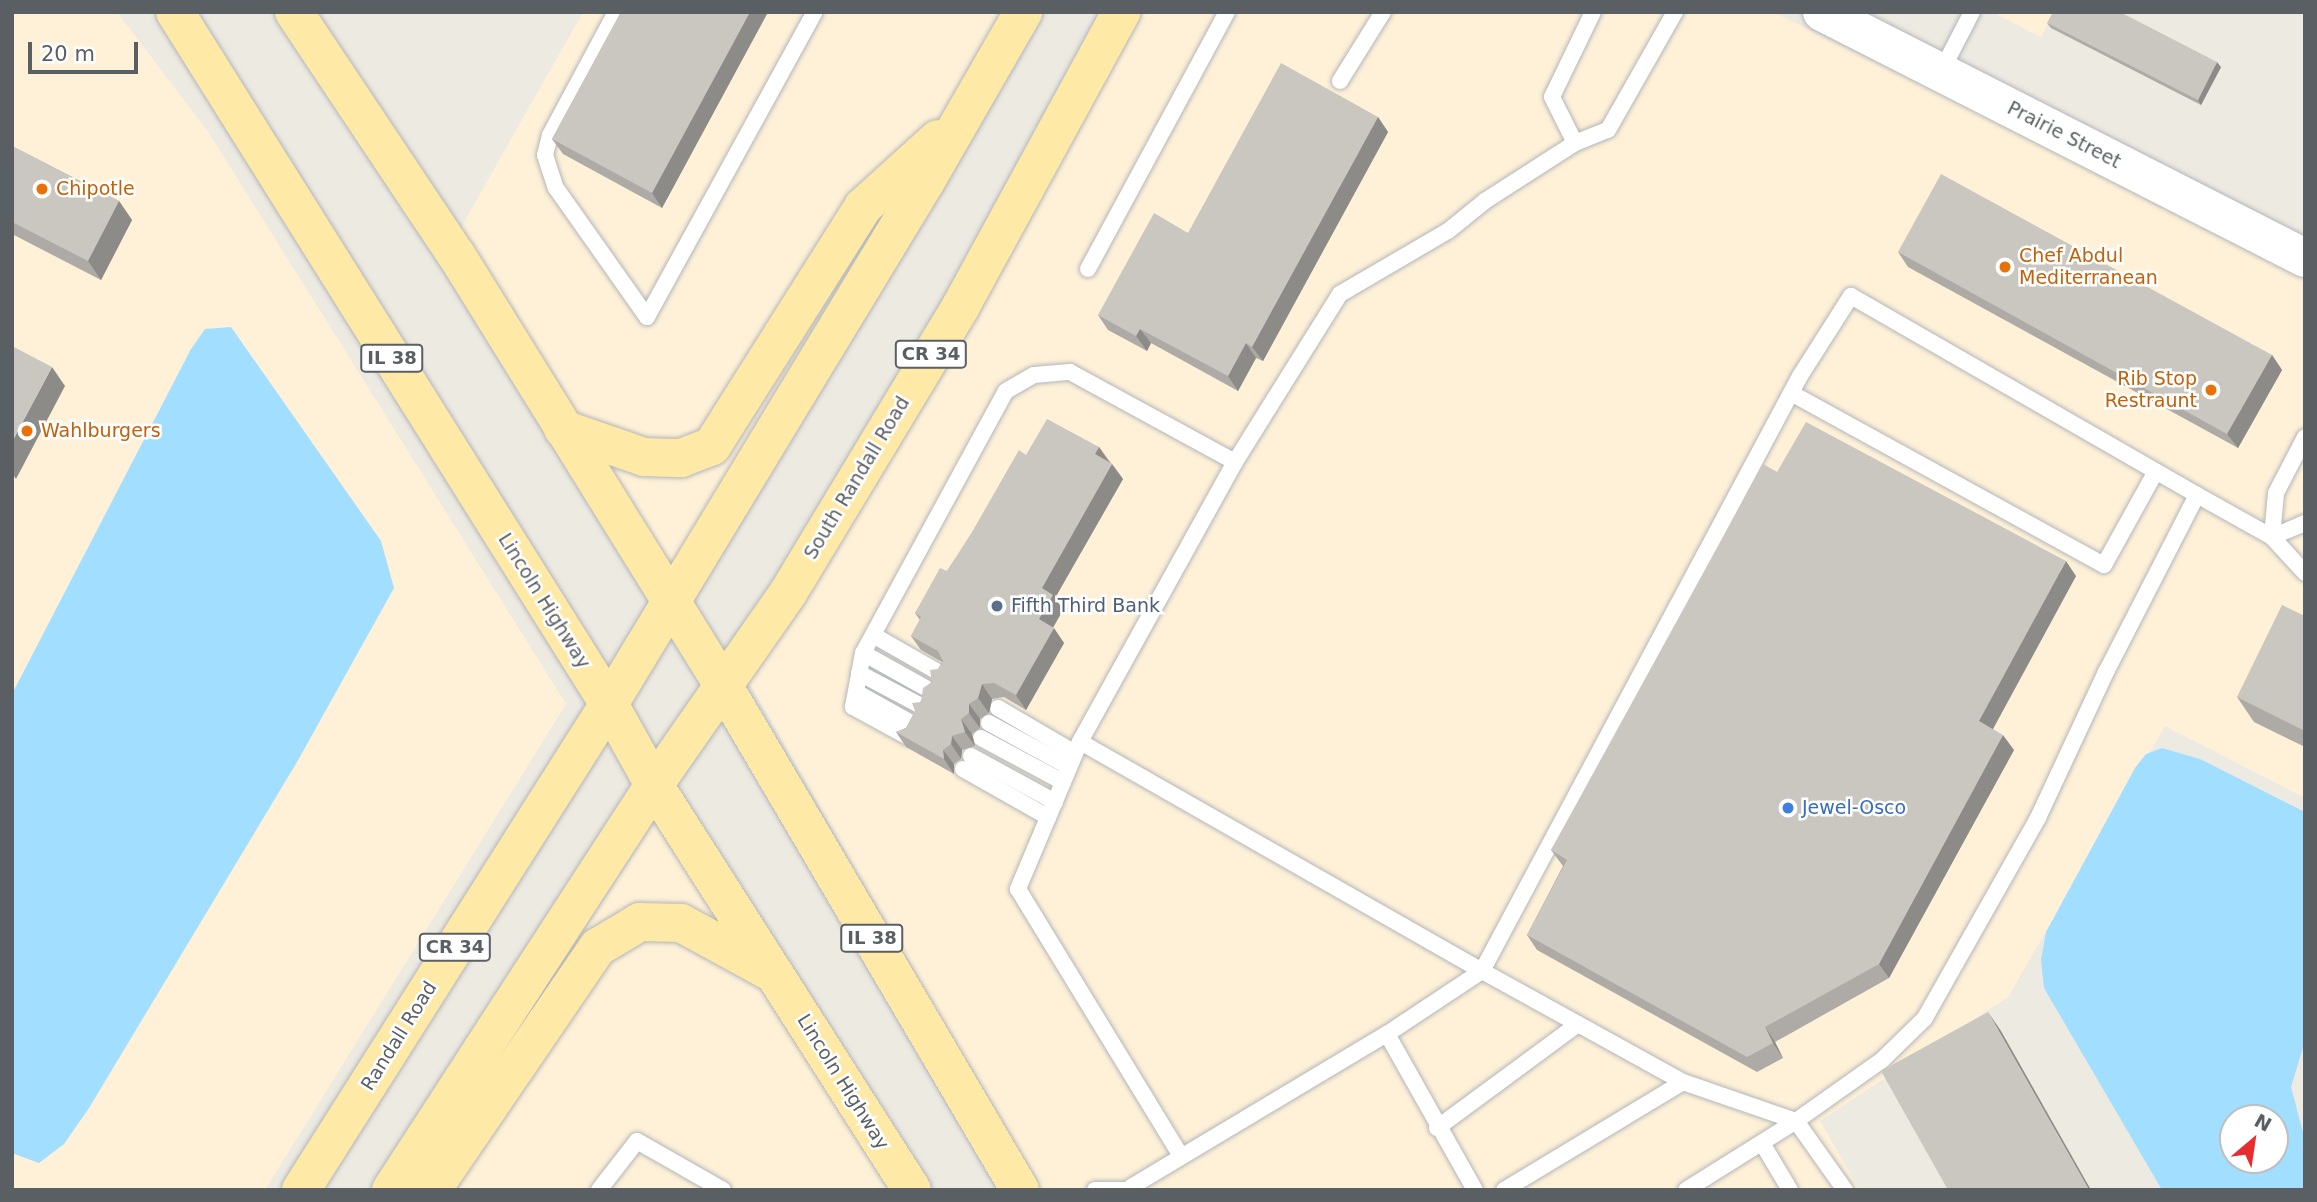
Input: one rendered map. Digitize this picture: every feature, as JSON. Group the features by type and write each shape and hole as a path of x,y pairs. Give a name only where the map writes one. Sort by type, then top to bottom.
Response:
{"main road":[{"name":"Lincoln Highway","path":"175,12 609,704 654,785 912,1190"},
{"name":"IL 38","path":"294,12 457,256 723,685 1020,1190"},
{"name":"CR 34","path":"609,704 963,117 1023,12"},
{"name":"South Randall Road","path":"654,785 788,593 961,306 1121,12"},
{"path":"563,429 645,457 681,458 712,446 863,208 963,117"},
{"name":"Randall Road","path":"301,1190 609,704"},
{"name":"CR 34","path":"391,1190 654,785"},
{"path":"432,1190 598,947 640,922 681,923 775,975"},
{"path":"272,1190 382,1062"}],"street":[{"name":"Prairie Street","path":"1822,12 2305,258"}],"lane":[{"path":"616,12 550,135 545,155 556,188 647,317 815,12"},
{"path":"1087,269 1227,12"},
{"path":"1340,81 1383,12"},
{"path":"1575,143 1552,97 1592,12"},
{"path":"1181,1156 1018,889 1072,761 1235,462 1340,294 1448,231 1485,201 1575,143 1608,130 1675,12"},
{"path":"1941,72 1972,12"},
{"path":"1095,1190 1130,1188 1387,1034 1482,971 1791,393 1851,296 2272,537 2305,573"},
{"path":"911,731 855,699 863,653 1006,391 1034,375 1070,372 1235,462"},
{"path":"1791,393 2104,565 2156,471"},
{"path":"2272,537 2276,493 2305,438"},
{"path":"1686,1190 1796,1121 1882,1060 1925,1018 2038,818 2106,672 2197,495"},
{"path":"2272,537 2305,523"},
{"path":"873,635 943,675"},
{"path":"863,653 933,692"},
{"path":"859,673 925,708"},
{"path":"998,708 1072,761"},
{"path":"989,723 1072,761 1482,971 1683,1082 1796,1121 1845,1190"},
{"path":"981,738 1072,761"},
{"path":"967,762 1051,810"},
{"path":"1437,1128 1578,1024"},
{"path":"1387,1034 1437,1128 1475,1190"},
{"path":"1504,1190 1683,1082"},
{"path":"599,1190 637,1141 723,1190"},
{"path":"1762,1143 1790,1190"}],"shaded area":[{"path":"12,12 117,12 209,133 566,704 265,1190 12,1190"},
{"path":"583,12 1009,12 669,584 455,238"},
{"path":"1135,12 1773,12 2305,272 2305,798 2165,726 2008,997 1820,1121 1860,1190 1039,1190 749,683"},
{"path":"1992,12 2054,12 2041,37"},
{"path":"657,819 894,1190 413,1190"}],"water":[{"path":"231,327 381,541 394,588 297,762 89,1108 64,1144 39,1163 12,1153 12,694 191,349 205,329"},
{"path":"2162,748 2200,759 2305,812 2305,1041 2291,1087 2305,1140 2305,1190 2162,1190 2044,988 2041,960 2046,932 2135,768 2146,754"}],"building":[{"path":"621,12 750,12 652,193 552,139"},
{"path":"2053,12 2120,12 2217,62 2198,100 2047,23"},
{"path":"1281,63 1378,117 1252,347 1246,343 1228,376 1140,329 1136,336 1098,315 1154,213 1188,233"},
{"name":"Chipotle","path":"12,146 119,201 88,261 12,222"},
{"path":"1941,174 2272,355 2227,434 1898,252"},
{"path":"12,346 52,367 12,442"},
{"name":"Fifth Third Bank","path":"1047,419 1099,447 1095,454 1112,464 1042,588 1053,595 1039,619 1054,628 1016,695 994,683 982,684 978,698 969,704 969,713 961,719 965,732 952,736 951,744 943,750 944,759 896,732 906,728 915,711 912,703 921,702 923,688 932,682 930,670 938,669 943,661 938,651 911,636 921,617 915,613 940,568 947,571 972,532 1019,450 1026,455"},
{"name":"Jewel-Osco","path":"1806,422 2066,561 1979,721 2003,735 1879,964 1765,1027 1773,1043 1747,1057 1527,935 1567,860 1551,850 1763,464 1777,472"},
{"path":"2282,605 2305,616 2305,731 2237,697"},
{"path":"1988,1012 2089,1190 1948,1190 1881,1071"}],"place":[{"name":"Chipotle","path":"42,189"},
{"name":"Chef Abdul Mediterranean","path":"2005,267"},
{"name":"Rib Stop Restraunt","path":"2211,390"},
{"name":"Wahlburgers","path":"27,431"},
{"name":"Fifth Third Bank","path":"997,606"},
{"name":"Jewel-Osco","path":"1788,808"}]}
